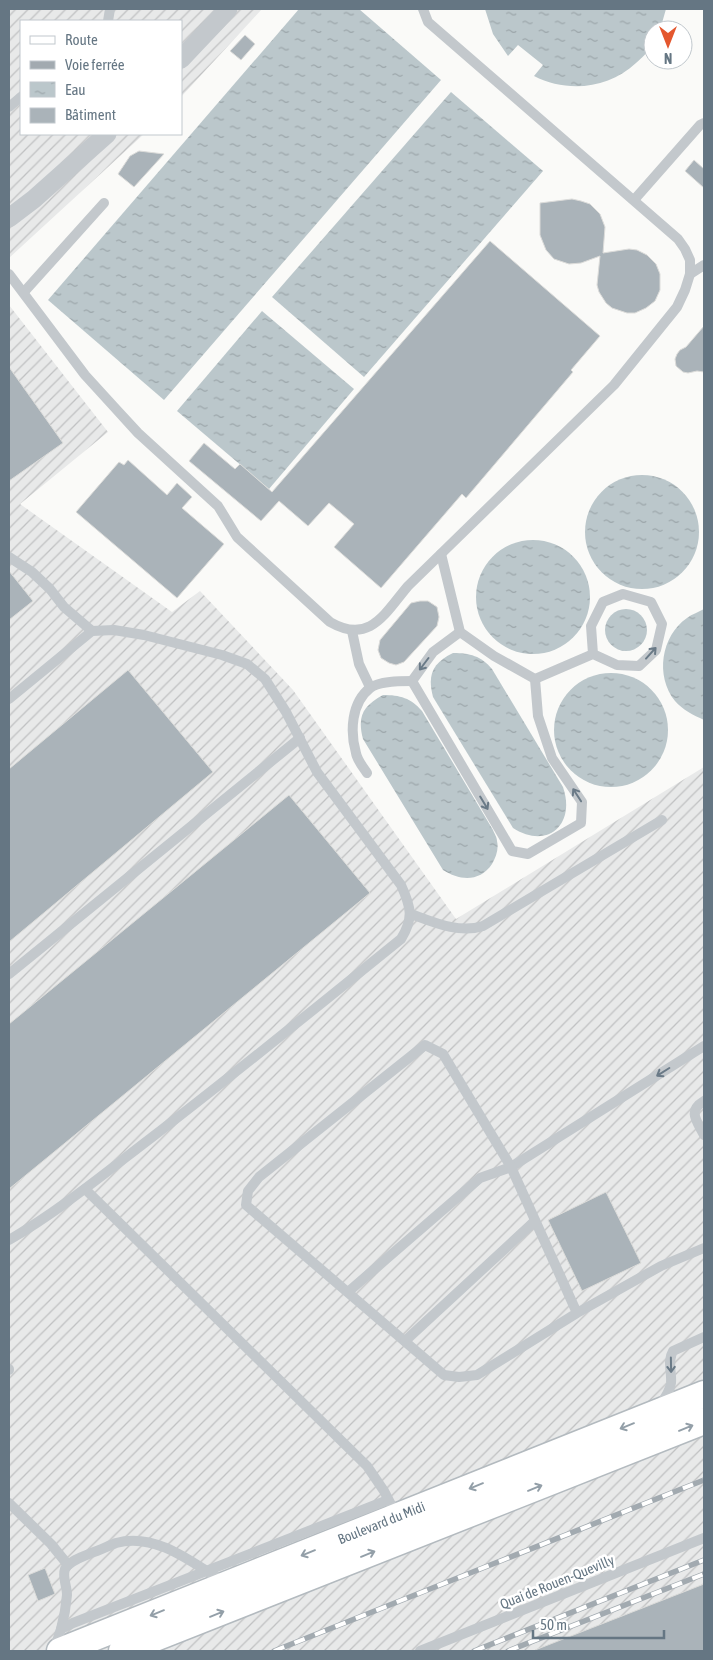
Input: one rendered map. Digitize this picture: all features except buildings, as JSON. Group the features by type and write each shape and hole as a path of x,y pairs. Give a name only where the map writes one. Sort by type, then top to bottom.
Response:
{"main road":[{"name":"Boulevard du Midi","path":"60,1640 228,1584 392,1509 653,1415 704,1394"},
{"name":"Boulevard du Midi","path":"122,1651 704,1421"}],"street":[{"path":"182,58 228,9"},
{"path":"9,218 34,199 106,135"}],"lane":[{"path":"9,274 85,375 138,433 218,506 237,537 330,622 340,628 352,631 365,629 378,621 408,586 614,385 677,307 690,274 690,260 678,239 428,22 423,9"},
{"path":"9,107 20,99"},
{"path":"634,200 704,122"},
{"path":"24,292 104,203"},
{"path":"690,274 704,265"},
{"path":"441,554 460,632 494,656 535,679"},
{"path":"9,557 32,572 50,589 64,607 92,631"},
{"path":"535,679 593,654 617,665 639,666 656,650 662,624 651,602 623,594 603,602 591,626 593,654"},
{"path":"9,699 92,631 114,630 144,635 222,655 247,664 265,679 286,712 317,772 401,885 409,902 411,914 408,928 401,939 206,1096 85,1189 9,1240"},
{"path":"352,631 359,664 370,688"},
{"path":"412,681 433,652 460,632"},
{"path":"412,681 512,851 528,854 581,823 582,802 552,758 538,716 535,679"},
{"path":"367,773 356,754 352,723 358,704 370,688 390,682 412,681"},
{"path":"9,974 300,738"},
{"path":"411,914 442,925 466,929 484,926 662,820"},
{"path":"577,1313 511,1167 444,1054 425,1045 259,1177 248,1192 246,1205 444,1375 459,1377 477,1375 577,1313 661,1266 704,1248"},
{"path":"348,1292 480,1178 511,1167 704,1046"},
{"path":"704,1101 694,1110 704,1134"},
{"path":"60,1640 205,1570 392,1509 368,1466 85,1189"},
{"path":"405,1341 535,1221"},
{"path":"653,1415 669,1390 671,1382 670,1356 673,1351 704,1337"},
{"path":"9,1503 46,1538 68,1565"},
{"name":"Quai de Rouen-Quevilly","path":"420,1651 704,1538"},
{"path":"53,1651 60,1640 66,1607 67,1592 64,1571 68,1565 76,1560 117,1543 137,1541 157,1543 176,1552 228,1584"}],"shaded area":[{"path":"9,9 262,9 182,96 182,20 20,20 20,135 143,135 9,258"},
{"path":"9,305 108,432 20,504 172,612 200,591 293,690 456,919 704,767 704,1651 9,1651"}],"water":[{"path":"299,9 359,9 441,80 164,400 48,300"},
{"path":"485,9 666,9 663,20 643,20 643,56 636,63 625,72 613,78 587,86 560,85 534,76 543,65 518,45 508,56 493,34"},
{"path":"451,92 543,171 364,377 272,297"},
{"path":"262,311 354,389 269,489 177,411"},
{"path":"642,475 664,479 682,492 695,510 699,532 695,554 682,572 664,585 642,589 620,585 602,572 589,554 585,532 589,510 602,492 620,479"},
{"path":"533,540 555,544 573,557 586,575 590,597 586,619 573,637 555,650 533,654 511,650 493,637 480,619 476,597 480,575 493,557 511,544"},
{"path":"626,609 641,615 647,630 641,645 626,651 611,645 605,630 611,615"},
{"path":"704,609 704,720 688,712 675,701 665,680 663,668 664,657 671,635 687,618"},
{"path":"453,653 475,656 492,669 563,787 566,801 562,822 556,830 547,835 525,834 513,828 433,697 431,676 433,670 436,665"},
{"path":"611,673 633,677 651,690 664,708 668,730 664,752 651,770 633,783 611,787 589,783 571,770 558,752 554,730 558,708 571,690 589,677"},
{"path":"383,695 405,698 422,711 493,830 497,840 497,853 492,864 482,874 476,877 463,878 443,870 363,739 361,718 363,712 371,703"}],"railway":[{"path":"274,1651 704,1480"},
{"path":"474,1651 704,1560"},
{"path":"508,1651 704,1574"}]}
